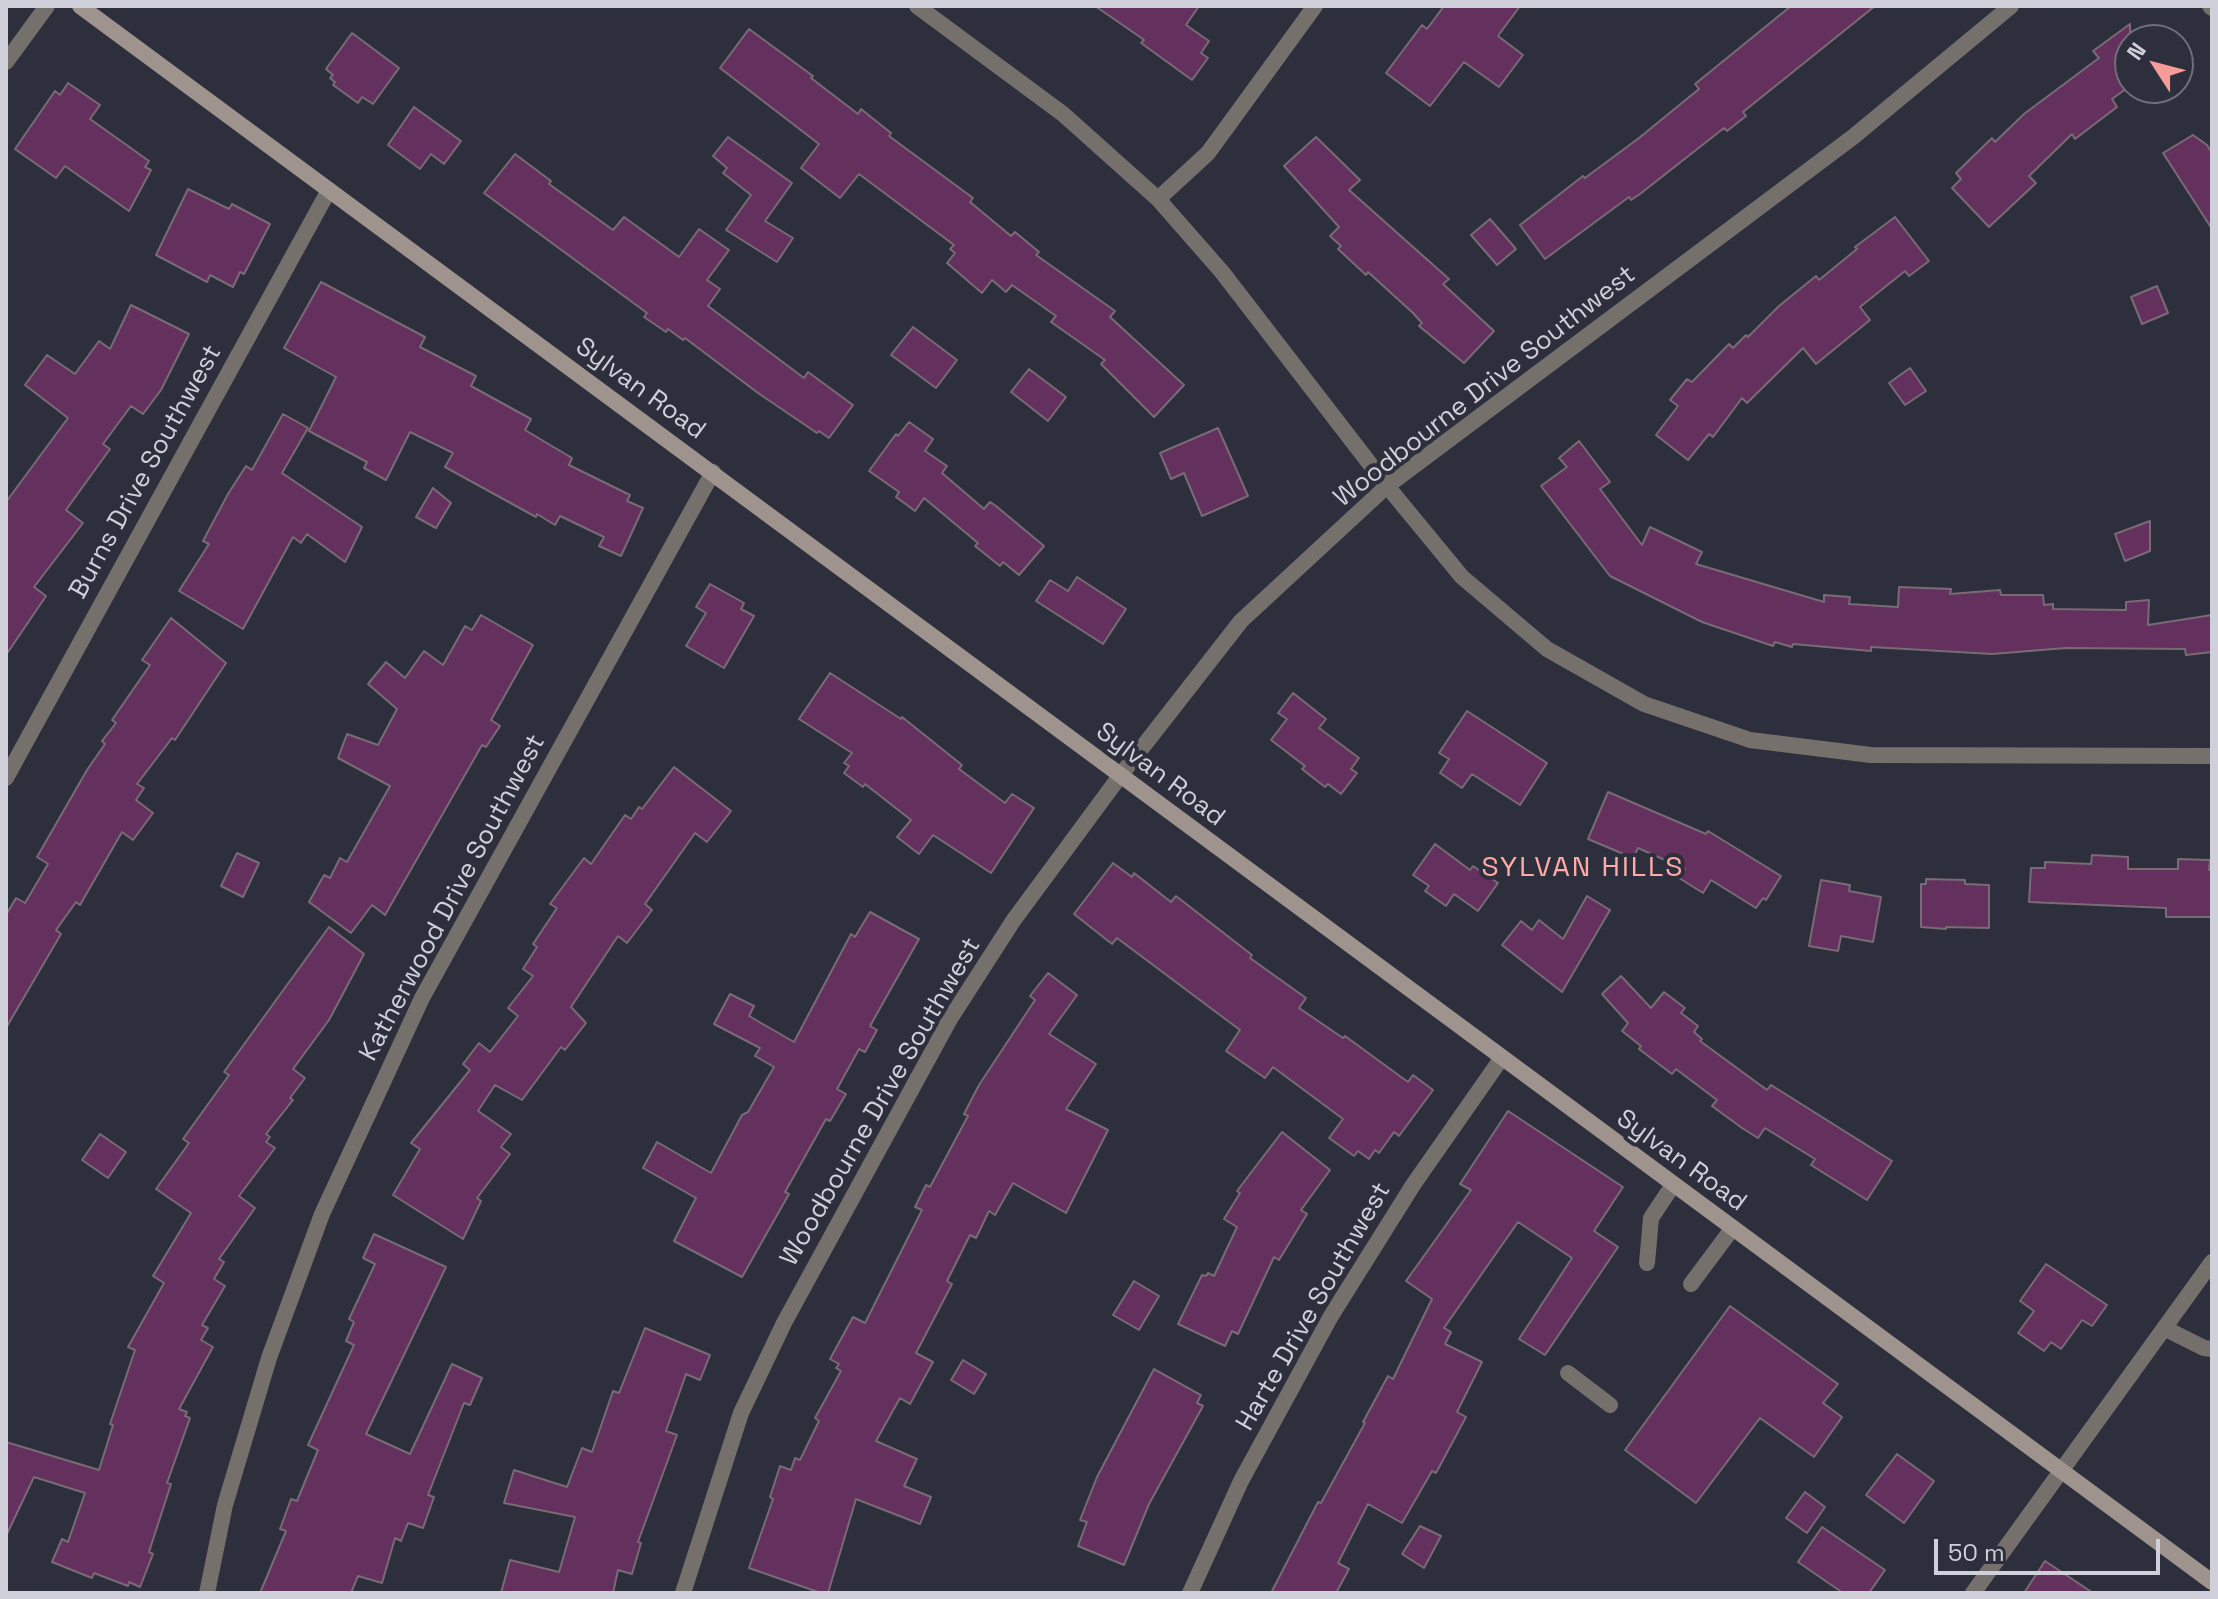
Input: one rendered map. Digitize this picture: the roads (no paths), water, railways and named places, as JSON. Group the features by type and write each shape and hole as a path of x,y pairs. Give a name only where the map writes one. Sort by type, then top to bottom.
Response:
{"main road":[{"name":"Sylvan Road","path":"80,6 2212,1582"}],"street":[{"path":"6,62 47,6"},
{"path":"917,6 1063,114 1158,199 1222,272 1387,486 1462,577 1547,649 1644,704 1750,740 1871,755 2212,756"},
{"path":"1158,199 1208,153 1315,6"},
{"name":"Woodbourne Drive Southwest","path":"683,1593 741,1413 784,1323 950,1019 1013,921 1120,776 1241,621 1387,486 1853,137 2011,6"},
{"name":"Burns Drive Southwest","path":"6,778 329,190"},
{"name":"Katherwood Drive Southwest","path":"207,1593 225,1505 269,1358 322,1214 422,998 713,472"},
{"name":"Harte Drive Southwest","path":"1190,1593 1241,1481 1331,1316 1413,1185 1501,1059"},
{"path":"1647,1263 1651,1218 1673,1185"},
{"path":"1691,1284 1732,1229"},
{"path":"1973,1593 2212,1262"},
{"path":"2164,1328 2212,1349"},
{"path":"1568,1373 1610,1405"}],"district":[{"name":"SYLVAN HILLS","path":"1583,868"}]}
